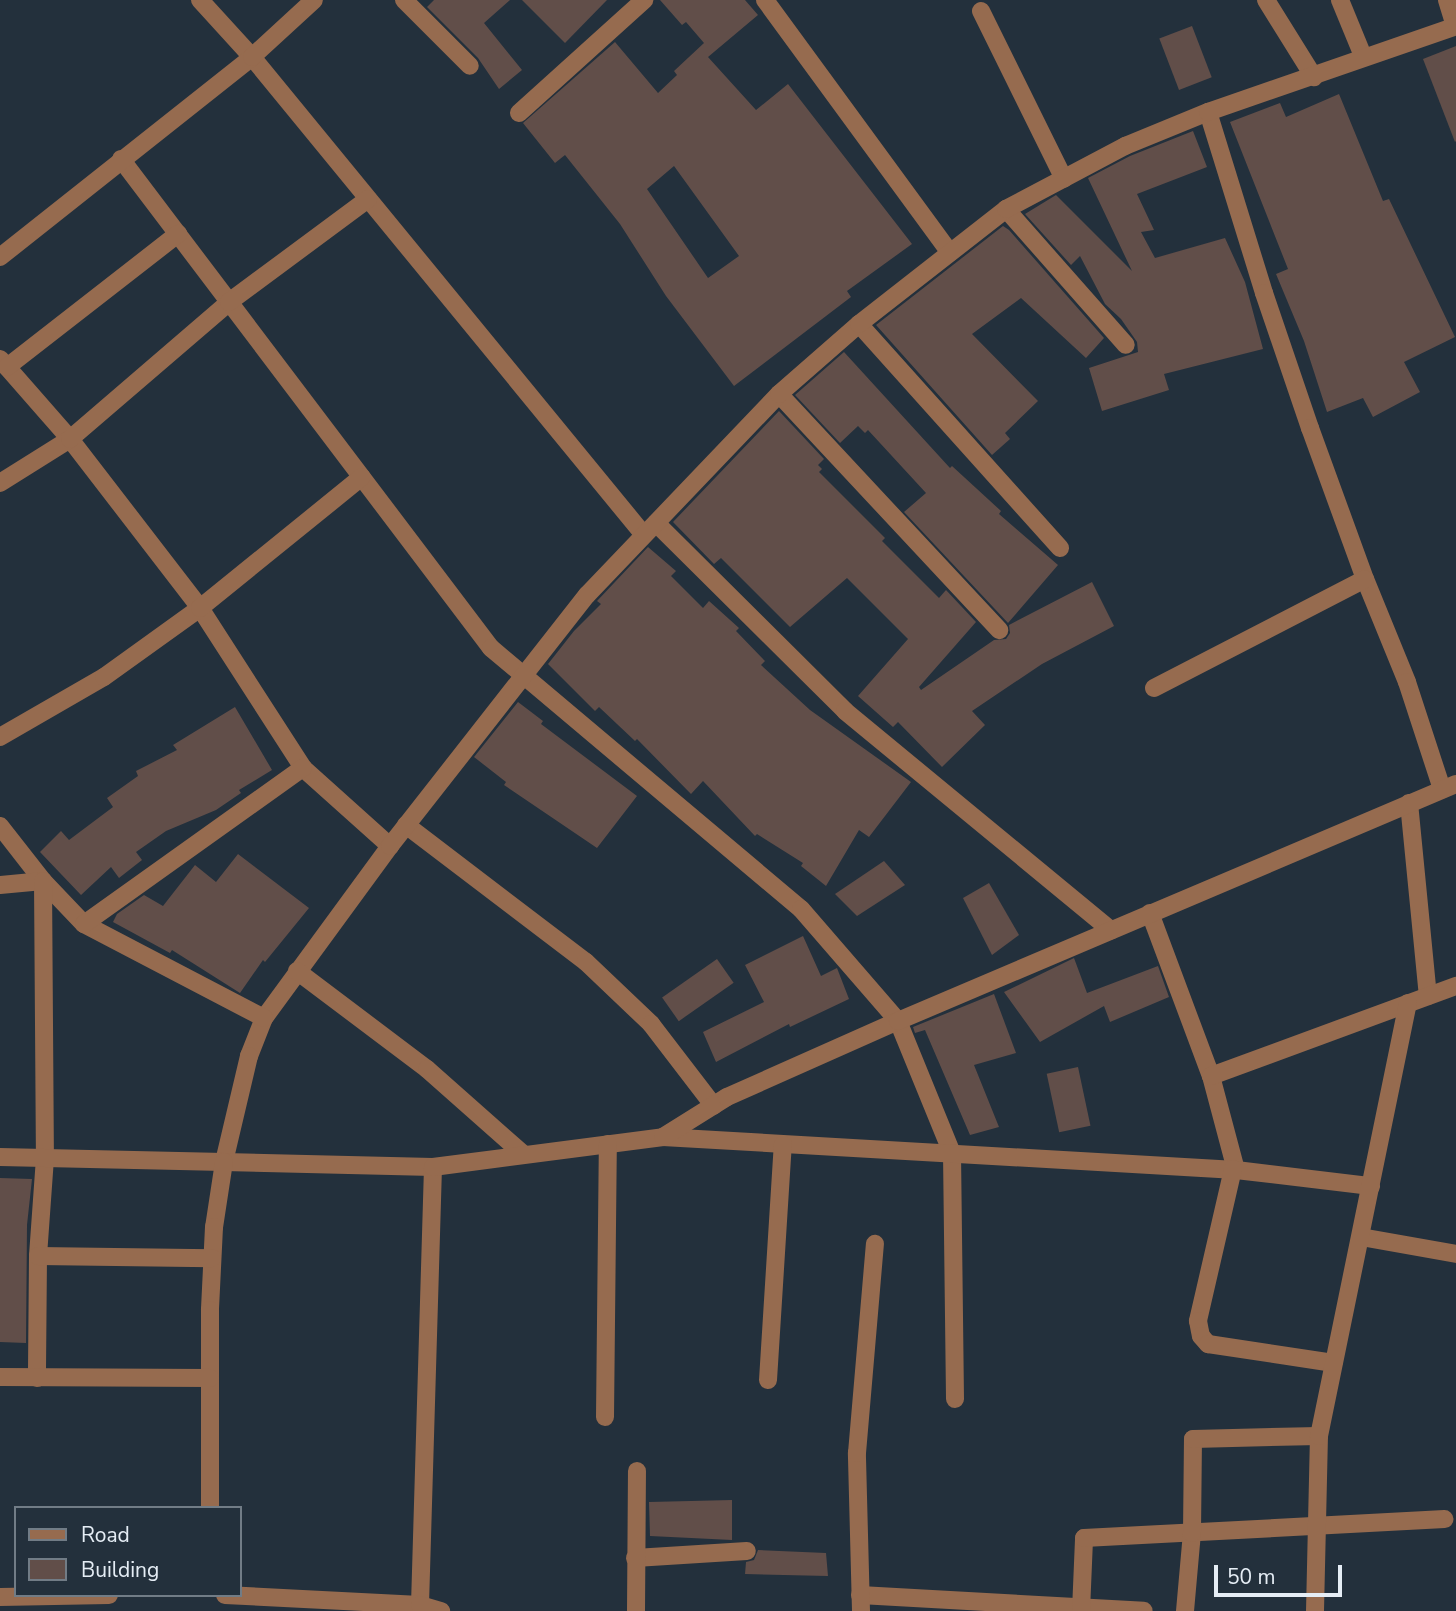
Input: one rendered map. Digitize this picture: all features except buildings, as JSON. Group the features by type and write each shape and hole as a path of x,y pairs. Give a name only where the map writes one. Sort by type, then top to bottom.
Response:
{"street":[{"path":"200,0 252,57 368,199 650,529 845,710 1111,930"},
{"path":"0,257 252,57 314,0"},
{"path":"404,0 470,66"},
{"path":"519,113 644,0"},
{"path":"765,0 950,253"},
{"path":"1266,0 1314,77"},
{"path":"1340,0 1363,57"},
{"path":"210,1506 212,1258 224,1162 249,1056 264,1018 405,825 587,595 779,394 859,324 1006,209 1125,146 1208,112 1456,26 1447,0"},
{"path":"981,12 1064,179"},
{"path":"663,1138 714,1106 898,1021 1449,787 1365,579 1264,293 1208,112"},
{"path":"121,159 491,648 802,909 898,1021 952,1153 956,1399"},
{"path":"0,483 71,439 229,302 368,199"},
{"path":"1006,209 1126,345"},
{"path":"178,234 4,363 71,439 200,608 303,768 390,846"},
{"path":"859,324 1060,548"},
{"path":"779,394 999,630"},
{"path":"0,737 104,677 200,608 362,477"},
{"path":"1154,688 1365,579"},
{"path":"84,924 303,768"},
{"path":"1409,803 1428,996"},
{"path":"405,825 586,962 651,1024 714,1106"},
{"path":"0,826 43,881 84,924 264,1018"},
{"path":"0,885 43,881"},
{"path":"37,1378 38,1256 45,1158 43,881"},
{"path":"1150,913 1211,1076 1235,1170 1198,1321 1200,1336 1208,1344 1334,1363"},
{"path":"297,971 427,1069 523,1154"},
{"path":"1211,1076 1456,986"},
{"path":"1315,1611 1319,1436 1408,1003"},
{"path":"0,1157 433,1167 663,1138 1235,1170 1371,1186"},
{"path":"605,1417 608,1144"},
{"path":"768,1380 783,1144"},
{"path":"420,1608 433,1167"},
{"path":"1361,1237 1456,1254"},
{"path":"875,1244 857,1453 860,1603 1144,1611"},
{"path":"38,1256 212,1258"},
{"path":"0,1377 210,1378"},
{"path":"1185,1611 1192,1533 1194,1439 1319,1436"},
{"path":"636,1471 636,1611"},
{"path":"1081,1609 1084,1538 1444,1519"},
{"path":"635,1558 747,1551"},
{"path":"242,1596 441,1611"}]}
